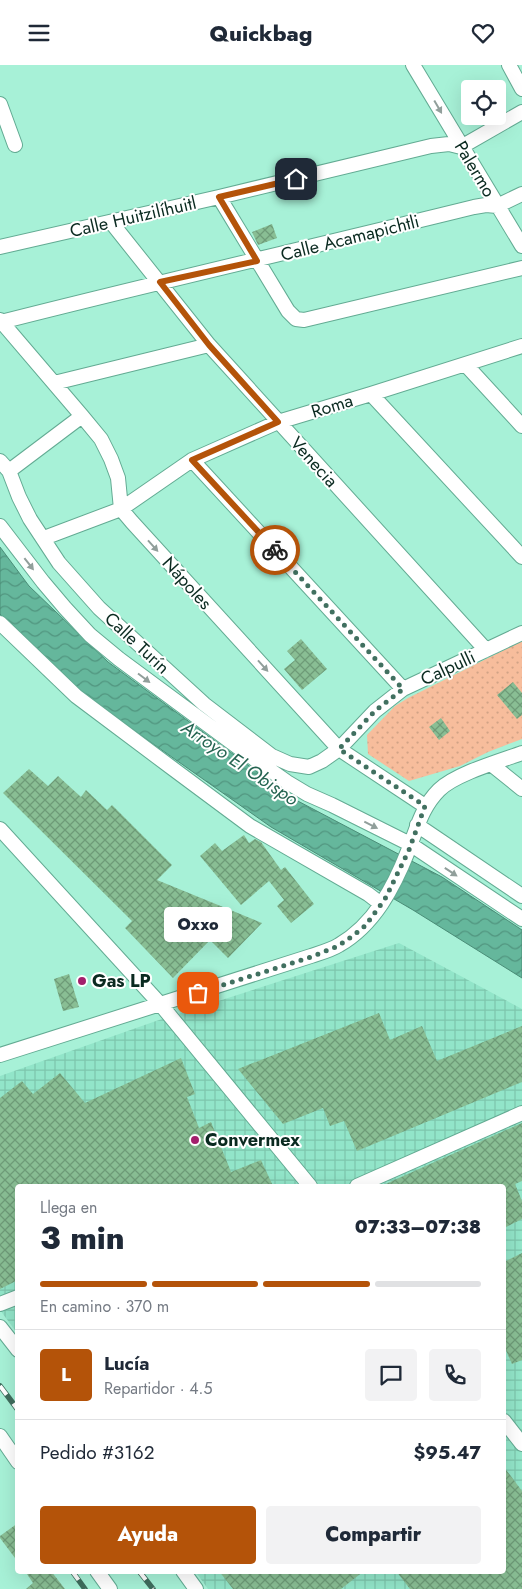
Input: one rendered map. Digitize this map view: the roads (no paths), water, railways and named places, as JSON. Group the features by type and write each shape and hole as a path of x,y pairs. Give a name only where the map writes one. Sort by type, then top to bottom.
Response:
{"street":[{"name":"Palermo","path":"414,65 461,147 522,246"},
{"path":"509,65 522,89"},
{"path":"0,104 15,145"},
{"path":"461,147 522,112"},
{"name":"Calle Huitzilíhuitl","path":"0,247 431,146 449,144 461,147"},
{"name":"Calle Acamapichtli","path":"1,321 160,282 257,261 474,207 498,206 522,194"},
{"path":"219,197 288,311 296,319 304,320 522,268"},
{"name":"Venecia","path":"111,222 209,345 486,650"},
{"path":"1,321 101,439 118,478 121,509"},
{"path":"54,383 209,345"},
{"name":"Roma","path":"44,538 121,509 192,460 278,422 522,346"},
{"path":"466,365 522,426"},
{"path":"371,394 522,557"},
{"path":"4,466 82,415"},
{"path":"192,460 403,689"},
{"name":"Calle Turín","path":"4,466 22,504 60,563 99,608 204,704 272,756 290,764 309,767"},
{"name":"Nápoles","path":"121,509 339,749 425,806"},
{"path":"0,526 65,608 90,635 119,659 246,753 306,794 332,805 410,847 522,919"},
{"path":"0,624 76,696 250,825 383,902"},
{"name":"Calpulli","path":"309,767 322,761 339,749 375,711 403,689 522,633"},
{"path":"0,1055 311,957 338,946 365,926 383,902 410,847 425,806 440,789 456,779 522,753"},
{"path":"491,765 522,789"},
{"path":"417,825 522,896"},
{"path":"0,829 161,1005 308,1184"},
{"path":"362,1184 522,1113"},
{"path":"0,1304 15,1298"},
{"path":"0,1327 15,1347"},
{"path":"507,1431 522,1444"},
{"path":"0,1437 15,1458"},
{"path":"99,1574 110,1589"},
{"path":"185,1574 196,1589"}],"water":[{"name":"Arroyo El Obispo","path":"0,547 29,586 108,662 294,799 442,877 522,930 522,978 413,910 271,827 81,693 0,614"}],"railway":[{"path":"0,1386 15,1406"},
{"path":"74,1574 85,1589"},
{"path":"141,1574 153,1589"}],"place":[{"name":"Gas LP","path":"82,981"},
{"name":"Oxxo","path":"198,993"},
{"name":"Convermex","path":"195,1140"}]}
